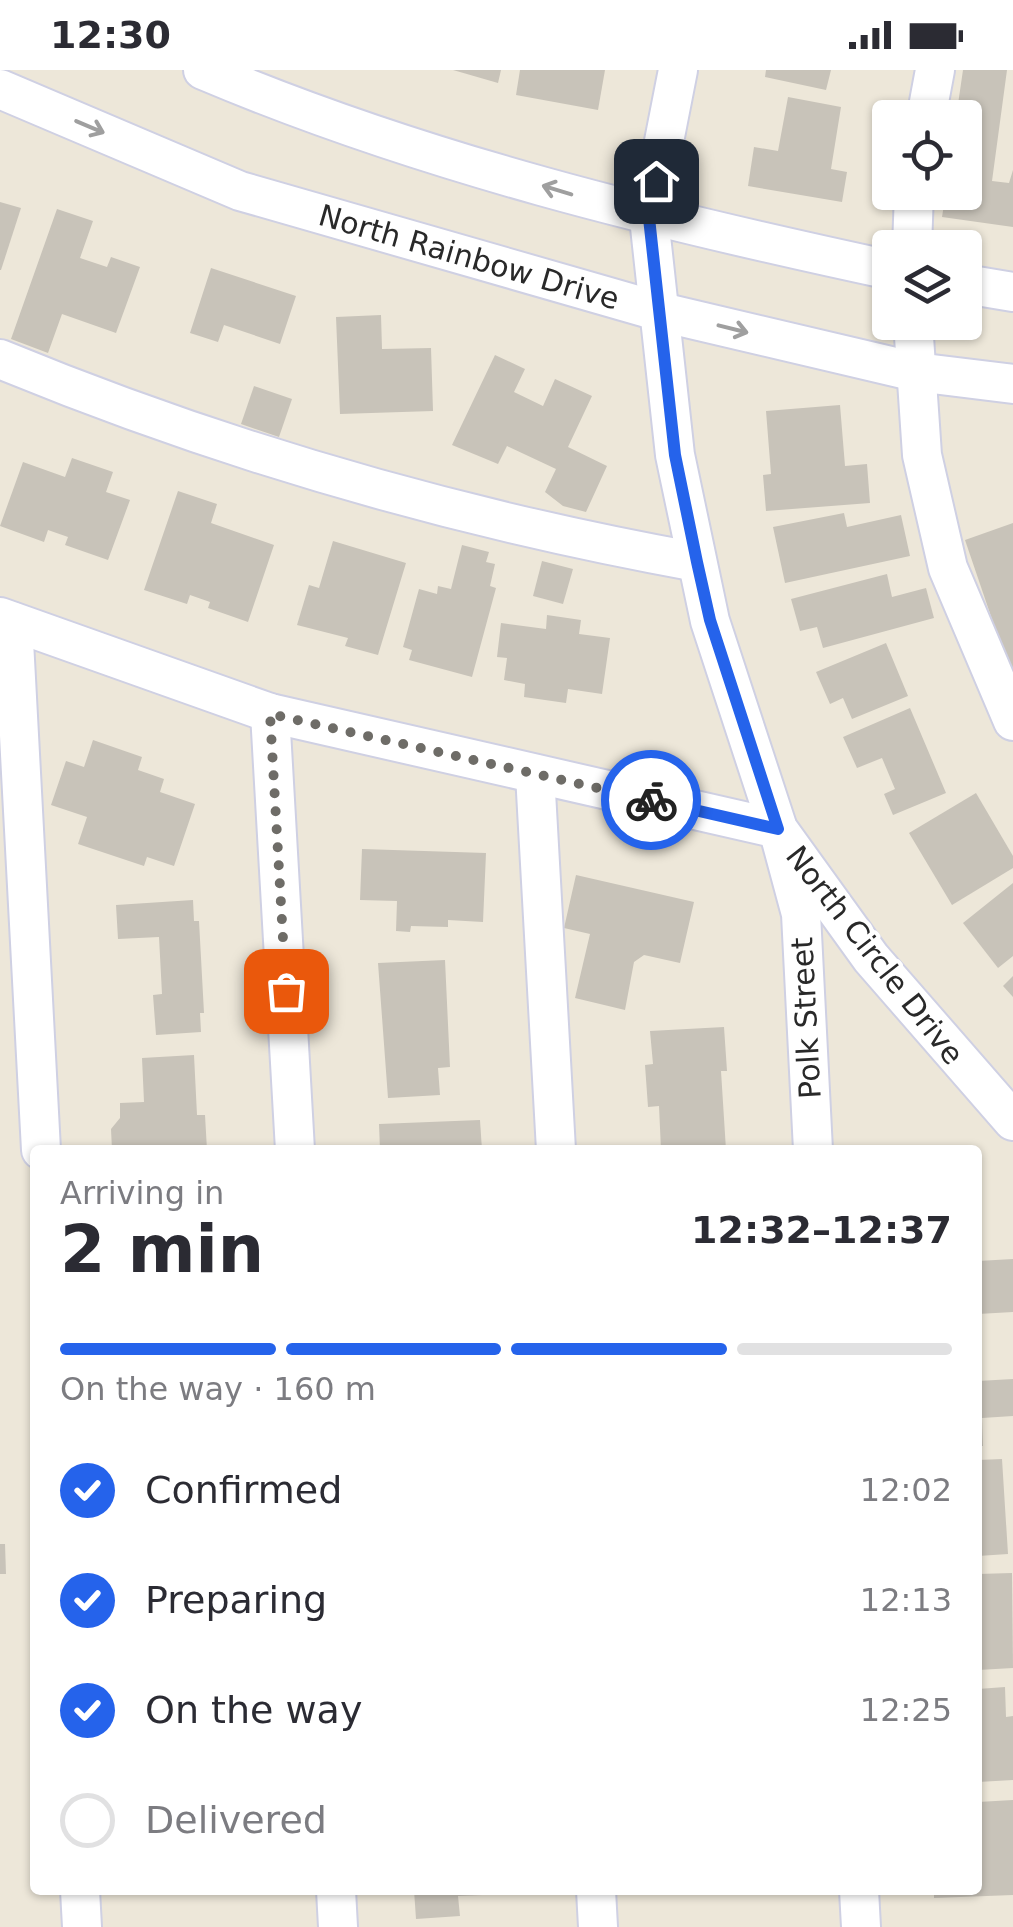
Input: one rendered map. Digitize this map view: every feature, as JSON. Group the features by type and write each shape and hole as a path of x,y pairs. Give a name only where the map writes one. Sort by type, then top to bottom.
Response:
{"street":[{"path":"203,70 306,114 649,218 872,266"},
{"name":"North Circle Drive","path":"678,70 649,218 675,455 710,620 778,829 872,958 1013,1121"},
{"path":"929,100 935,70"},
{"name":"North Rainbow Drive","path":"0,89 240,191 662,312 916,372 1013,384"},
{"path":"982,287 1013,292"},
{"path":"914,340 922,455 948,568 1013,722"},
{"path":"0,359 199,431 457,511 697,562"},
{"path":"41,1145 6,620 270,714 778,829"},
{"path":"270,714 294,1145"},
{"path":"535,774 556,1145"},
{"name":"Polk Street","path":"778,829 801,914 813,1145"},
{"path":"80,1895 82,1927"},
{"path":"336,1895 338,1927"},
{"path":"596,1895 598,1927"},
{"path":"859,1895 861,1927"}],"building":[{"path":"453,70 501,70 498,83"},
{"path":"520,70 605,70 598,110 516,95"},
{"path":"766,70 831,70 826,90 765,77"},
{"path":"963,70 1007,70 992,181 1009,183 1013,170 1013,227 942,217 943,210 982,210 982,100 959,100"},
{"path":"788,97 841,107 831,169 847,172 842,202 748,186 754,147 778,151"},
{"path":"0,202 21,208 1,270 0,270"},
{"path":"57,209 93,221 80,258 107,267 111,257 140,267 116,333 62,314 48,353 11,339"},
{"path":"211,268 296,296 280,344 224,325 218,342 190,333"},
{"path":"381,315 382,349 431,348 433,411 340,414 336,317"},
{"path":"495,355 525,369 514,392 543,406 555,379 592,396 568,447 607,466 586,512 563,506 545,492 556,469 507,446 498,464 452,445"},
{"path":"254,386 292,399 279,437 241,424"},
{"path":"840,405 845,466 867,464 870,503 766,511 763,475 771,474 766,411"},
{"path":"72,458 113,472 106,492 130,500 108,560 65,545 68,537 48,530 44,542 0,526 23,462 65,477"},
{"path":"178,491 217,504 211,523 274,545 248,622 208,608 210,602 190,595 187,604 144,590"},
{"path":"844,513 847,527 901,515 910,556 785,583 773,527"},
{"path":"1013,523 1013,678 1012,678 965,540"},
{"path":"333,541 406,563 378,655 345,646 348,638 297,625 309,585 319,588"},
{"path":"462,545 489,552 486,562 495,564 490,586 496,588 472,677 409,660 412,650 403,647 419,589 437,594 438,586 451,589"},
{"path":"542,561 573,569 563,604 533,596"},
{"path":"887,574 892,597 926,588 934,618 823,648 817,627 800,631 791,599"},
{"path":"547,615 581,620 579,634 610,638 602,694 568,689 566,703 524,697 525,684 504,680 507,658 497,657 501,623 546,629"},
{"path":"886,643 908,696 852,719 843,698 830,704 816,672"},
{"path":"910,708 946,793 893,815 884,794 895,789 882,758 857,768 843,737"},
{"path":"93,740 142,757 138,770 164,779 160,792 195,804 174,866 147,857 144,866 78,844 87,817 51,805 66,761 84,767"},
{"path":"976,793 1013,856 1013,868 952,905 909,833"},
{"path":"362,849 486,853 483,922 448,920 448,927 411,926 410,932 396,931 397,901 360,900"},
{"path":"576,875 694,902 680,963 644,955 634,962 625,1010 575,998 590,934 564,928"},
{"path":"1013,883 1013,956 998,968 963,923"},
{"path":"193,900 194,921 199,921 204,1013 200,1013 201,1032 156,1035 153,995 162,994 159,937 118,939 116,905"},
{"path":"445,960 450,1067 438,1068 440,1095 388,1098 378,963"},
{"path":"1013,976 1013,997 1003,986"},
{"path":"724,1027 727,1071 721,1071 726,1145 661,1145 659,1106 648,1107 645,1065 653,1064 650,1031"},
{"path":"194,1055 197,1115 205,1115 207,1145 112,1145 111,1129 120,1118 120,1103 144,1102 142,1058"},
{"path":"480,1120 482,1145 380,1145 379,1124"},
{"path":"1013,1259 1013,1312 982,1314 982,1261"},
{"path":"1013,1379 1013,1416 982,1418 982,1381"},
{"path":"1002,1459 1008,1554 982,1556 982,1460"},
{"path":"0,1544 5,1544 6,1574 0,1574"},
{"path":"1012,1573 1013,1668 982,1670 982,1574"},
{"path":"1005,1687 1006,1717 1013,1716 1013,1780 982,1782 982,1689"},
{"path":"1013,1800 1013,1895 934,1898 982,1895 982,1802"},
{"path":"414,1895 482,1895 458,1896 460,1916 416,1919"}],"way so far":[{"path":"286,991 270,714 651,800"}],"route":[{"path":"651,800 778,829 710,620 675,455 649,218 656,181"}]}
